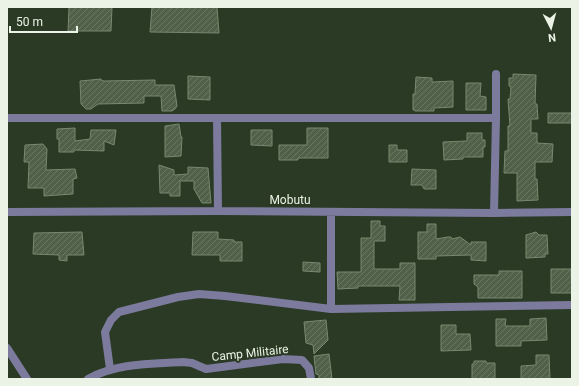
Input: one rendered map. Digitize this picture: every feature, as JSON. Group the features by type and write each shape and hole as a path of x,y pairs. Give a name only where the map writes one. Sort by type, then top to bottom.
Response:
{"street":[{"path":"494,213 496,74"},
{"path":"7,118 496,118"},
{"path":"217,118 218,211"},
{"name":"Mobutu","path":"7,212 572,212"},
{"path":"331,212 331,309"},
{"path":"110,369 105,332 112,320 120,312 151,303 199,294 331,309 572,306"},
{"path":"7,348 28,379"},
{"name":"Camp Militaire","path":"88,379 110,369 183,362 192,363 206,369 283,359 302,360 309,368 311,379"}],"building":[{"path":"69,7 112,7 111,31 68,31"},
{"path":"152,7 217,7 219,33 150,32"},
{"path":"513,74 536,75 535,104 537,104 538,119 531,119 531,133 537,133 537,143 553,144 552,162 535,162 535,179 537,179 538,200 517,201 517,173 504,173 505,151 508,151 508,126 510,126 508,99 510,99 511,87 509,86 509,78 513,78"},
{"path":"188,76 210,77 210,100 188,99"},
{"path":"416,77 432,78 432,82 453,81 453,107 434,108 434,111 413,110 413,94 415,94"},
{"path":"101,79 104,81 155,80 155,85 174,85 177,106 172,111 162,111 161,96 144,96 144,103 98,104 91,109 86,109 81,104 80,81"},
{"path":"466,83 481,83 480,96 486,97 486,110 466,110"},
{"path":"548,113 572,113 572,123 548,123"},
{"path":"179,124 182,137 181,156 165,157 165,126"},
{"path":"75,128 75,141 90,139 91,130 116,130 114,145 104,141 104,151 74,150 74,152 59,152 57,129"},
{"path":"307,128 328,128 328,158 298,158 298,160 279,160 279,145 307,145"},
{"path":"251,130 272,130 272,146 251,145"},
{"path":"467,133 482,133 482,140 485,140 483,157 463,157 463,159 444,160 443,142 467,141"},
{"path":"43,144 47,149 46,170 75,169 77,178 73,179 73,194 44,196 44,188 28,188 29,162 24,162 25,145"},
{"path":"389,145 397,145 397,150 407,150 407,162 389,162"},
{"path":"159,165 174,170 174,175 188,174 188,167 208,168 211,203 202,203 194,189 194,181 180,181 180,196 170,196 170,193 160,193"},
{"path":"412,169 436,170 436,189 424,189 422,185 411,185"},
{"path":"371,221 380,221 380,226 385,226 385,241 374,241 374,269 400,269 400,263 415,263 415,300 399,300 400,286 358,286 358,288 338,289 337,272 361,272 361,238 371,238"},
{"path":"427,224 436,224 436,239 451,237 452,239 460,237 471,245 471,242 486,242 486,261 471,260 471,255 436,256 436,259 418,259 418,232 427,232"},
{"path":"82,232 84,255 67,255 67,261 59,260 59,255 33,254 34,233"},
{"path":"193,232 218,232 218,239 242,242 242,261 220,261 220,255 192,255"},
{"path":"536,232 539,235 547,235 548,254 545,254 545,257 526,258 526,235"},
{"path":"303,262 320,263 320,272 303,271"},
{"path":"551,269 571,269 572,293 551,293"},
{"path":"499,271 522,271 522,298 478,298 478,287 474,284 474,275 499,275"},
{"path":"546,318 547,340 521,341 521,346 496,346 496,319 506,319 505,326 530,326 530,319"},
{"path":"326,320 328,340 314,354 313,345 306,343 304,322"},
{"path":"441,325 456,325 456,334 470,334 471,350 441,351"},
{"path":"329,354 332,379 319,379 319,375 316,374 314,356"},
{"path":"536,355 549,355 550,379 521,379 521,366 536,365"},
{"path":"474,361 495,363 495,379 472,379 472,364 474,364"}]}
